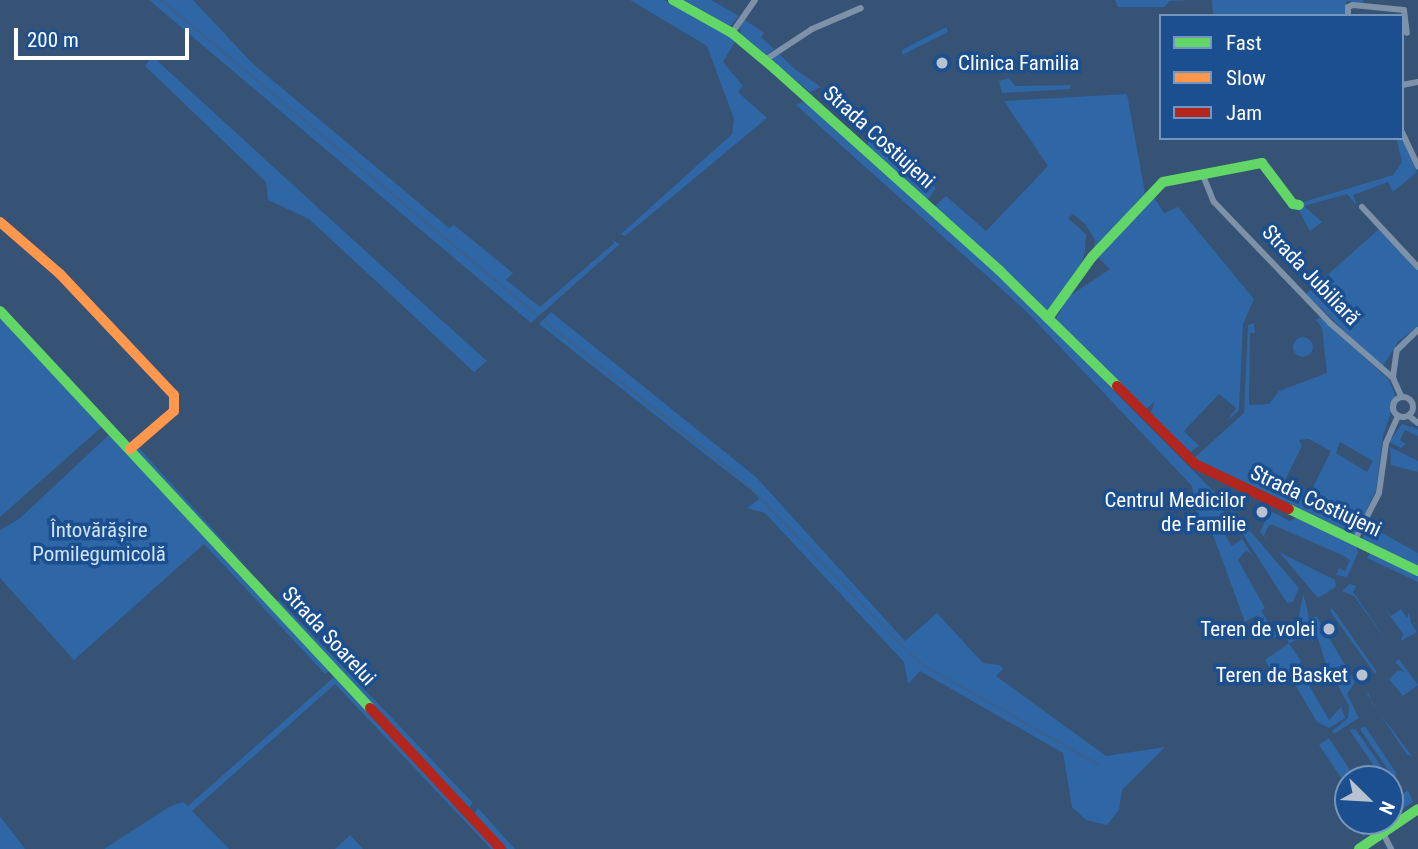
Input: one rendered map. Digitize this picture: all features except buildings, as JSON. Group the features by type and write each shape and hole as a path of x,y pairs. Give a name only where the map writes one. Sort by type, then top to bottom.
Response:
{"street":[{"name":"Strada Costiujeni","path":"673,0 732,33 765,60 1048,318 1201,468 1418,571"},
{"path":"732,33 755,0"},
{"path":"1348,14 1349,6 1404,10 1407,33"},
{"path":"765,60 812,29 861,8"},
{"path":"1404,136 1417,165"},
{"name":"Strada Jubiliară","path":"1048,318 1092,257 1148,193 1163,182 1262,163 1293,204 1299,205"},
{"name":"Strada Jubiliară","path":"1202,173 1219,208 1330,323 1393,378 1401,396"},
{"path":"1362,207 1418,267"},
{"path":"0,222 60,274 174,396 174,411 130,449"},
{"name":"Strada Soarelui","path":"0,311 501,849"},
{"path":"1393,378 1396,350 1418,330"},
{"path":"1355,540 1379,493 1386,443 1398,416 1393,405 1401,396 1413,403 1409,416"},
{"path":"1398,416 1409,416 1418,424"},
{"path":"1359,849 1380,835"}],"green space":[{"path":"149,0 193,0 252,63 449,228 454,225 513,273 506,280 540,307 614,243 612,240 620,244 531,323"},
{"path":"630,0 664,0 736,40 723,62 743,86 738,92 767,118 625,236 621,234 732,134 734,119 707,46"},
{"path":"684,0 711,0 739,16 730,26"},
{"path":"1115,0 1189,0 1170,1 1164,7 1118,7"},
{"path":"1212,0 1363,0 1364,3 1346,1 1346,14 1213,14"},
{"path":"742,18 764,33 761,37 774,49 766,55 740,33"},
{"path":"946,27 948,32 902,55 902,50"},
{"path":"778,53 796,70 821,87 810,92 771,59"},
{"path":"152,56 487,361 474,372 309,219 268,200 266,182 145,66"},
{"path":"1009,78 1015,86 1070,85 1071,89 1002,93 999,81"},
{"path":"1127,94 1145,193 1094,251 1095,240 1085,224 1073,214 1068,218 1086,234 1085,251 1081,266 1046,312 934,207 946,196 986,231 1048,166 1004,101"},
{"path":"804,101 976,252 1241,519 1227,508 1219,516 1198,518 1192,486 1025,310 796,105"},
{"path":"870,133 936,188 927,201 867,148"},
{"path":"1396,140 1403,140 1417,172 1393,192 1388,182 1353,195 1357,206 1347,194 1304,206 1322,222 1310,231 1298,209 1300,203 1393,175 1402,162"},
{"path":"1158,188 1161,192 1153,196 1164,213 1178,207 1254,299 1243,324 1239,410 1227,421 1236,408 1219,394 1184,431 1199,446 1191,452 1150,415 1155,401 1145,410 1056,319 1068,297 1110,269 1097,256"},
{"path":"1380,228 1418,270 1418,326 1398,342 1382,368 1306,294"},
{"path":"551,312 756,477 905,641 937,613 983,663 1000,665 1003,669 996,676 1106,756 1165,747 1122,790 1119,810 1107,825 1086,820 1072,807 1063,753 920,671 908,684 904,662 765,513 747,508 759,499 756,494 539,324"},
{"name":"Întovărășire Pomilegumicolă","path":"0,314 104,425 0,517"},
{"path":"1320,317 1389,380 1396,397 1383,436 1376,490 1355,535 1194,458 1244,413 1248,325 1254,323 1255,333 1250,333 1249,405 1269,404 1279,391 1327,373 1322,328 1316,320","holes":["1309,439 1331,451 1310,493 1285,480 1302,446 1299,440","1340,442 1373,461 1367,472 1336,453"]},
{"path":"1303,337 1310,340 1313,347 1310,354 1303,357 1296,354 1293,347 1296,340"},
{"path":"1402,424 1418,429 1418,436 1405,430 1400,440 1406,444 1401,448 1389,442"},
{"name":"Întovărășire Pomilegumicolă","path":"111,433 331,670 325,674 204,544 74,660 0,578 0,530 19,519"},
{"path":"1390,447 1418,461 1418,472 1391,465"},
{"path":"139,448 251,571 135,452"},
{"path":"1270,511 1290,521 1297,517 1356,544 1358,553 1347,577 1336,575 1339,568 1345,571 1350,560 1344,556 1273,525 1269,525 1264,535 1269,541 1260,532"},
{"path":"1206,516 1217,518 1222,526 1227,522 1232,527 1224,533 1232,546 1242,539 1253,556 1246,550 1238,560 1265,608 1261,611 1278,636 1273,638 1258,615 1245,622"},
{"path":"1244,524 1299,588 1293,602 1287,603 1241,531"},
{"path":"1366,524 1418,553 1418,568 1362,540"},
{"path":"1279,552 1335,580 1336,587 1318,598"},
{"path":"1371,552 1418,576 1418,582 1367,558"},
{"path":"1350,584 1356,586 1353,592 1393,650 1354,596 1342,591"},
{"path":"1303,594 1307,608 1313,643 1298,621"},
{"path":"1378,599 1391,616 1401,609 1407,618 1409,612 1411,624 1418,622 1412,625 1417,632 1401,641 1403,634"},
{"path":"279,600 473,803 469,808 277,601"},
{"path":"1332,608 1377,672 1375,674 1330,611"},
{"path":"1311,617 1317,617 1355,682 1347,694 1359,718 1334,734 1332,731 1348,718 1349,706 1325,661"},
{"path":"1295,631 1305,637 1289,643 1286,638"},
{"path":"1289,643 1301,661 1295,676 1289,671 1276,679 1265,660"},
{"path":"1399,659 1418,685 1403,696 1389,679 1398,670 1405,672 1395,662"},
{"path":"1301,671 1329,720 1341,707 1345,718 1329,728 1317,722 1295,682"},
{"path":"334,677 496,849 491,849 335,684 192,811 229,849 104,849 169,807 183,802 188,806"},
{"path":"1379,712 1412,756 1407,755"},
{"path":"1365,726 1391,765 1385,765 1360,729"},
{"path":"1356,730 1380,765 1373,765 1350,731"},
{"path":"1329,738 1347,765 1334,765 1334,767 1319,745"},
{"path":"1408,790 1413,802 1404,808 1404,793"},
{"path":"478,808 515,849 507,849 474,814"},
{"path":"0,816 25,849 0,849"},
{"path":"350,835 363,849 335,849"}],"waterway":[{"path":"161,0 537,315"},
{"path":"544,321 737,475"},
{"path":"743,480 904,648"},
{"path":"909,652 923,665 1099,765"}],"traffic: fast":[{"path":"673,0 732,33 775,69 999,270 1117,386"},
{"path":"1048,318 1092,257 1163,182 1262,163 1293,204 1299,205"},
{"path":"0,311 370,708"},
{"path":"1289,509 1418,571"},
{"path":"1359,849 1418,809"}],"traffic: slow":[{"path":"0,222 60,274 174,395 174,411 130,449"}],"traffic: jam":[{"path":"1117,386 1195,464 1289,509"},
{"path":"370,708 501,849"}],"place":[{"name":"Clinica Familia","path":"942,63"},
{"name":"Centrul Medicilor de Familie","path":"1262,512"},
{"name":"Teren de volei","path":"1329,629"},
{"name":"Teren de Basket","path":"1362,675"}]}
